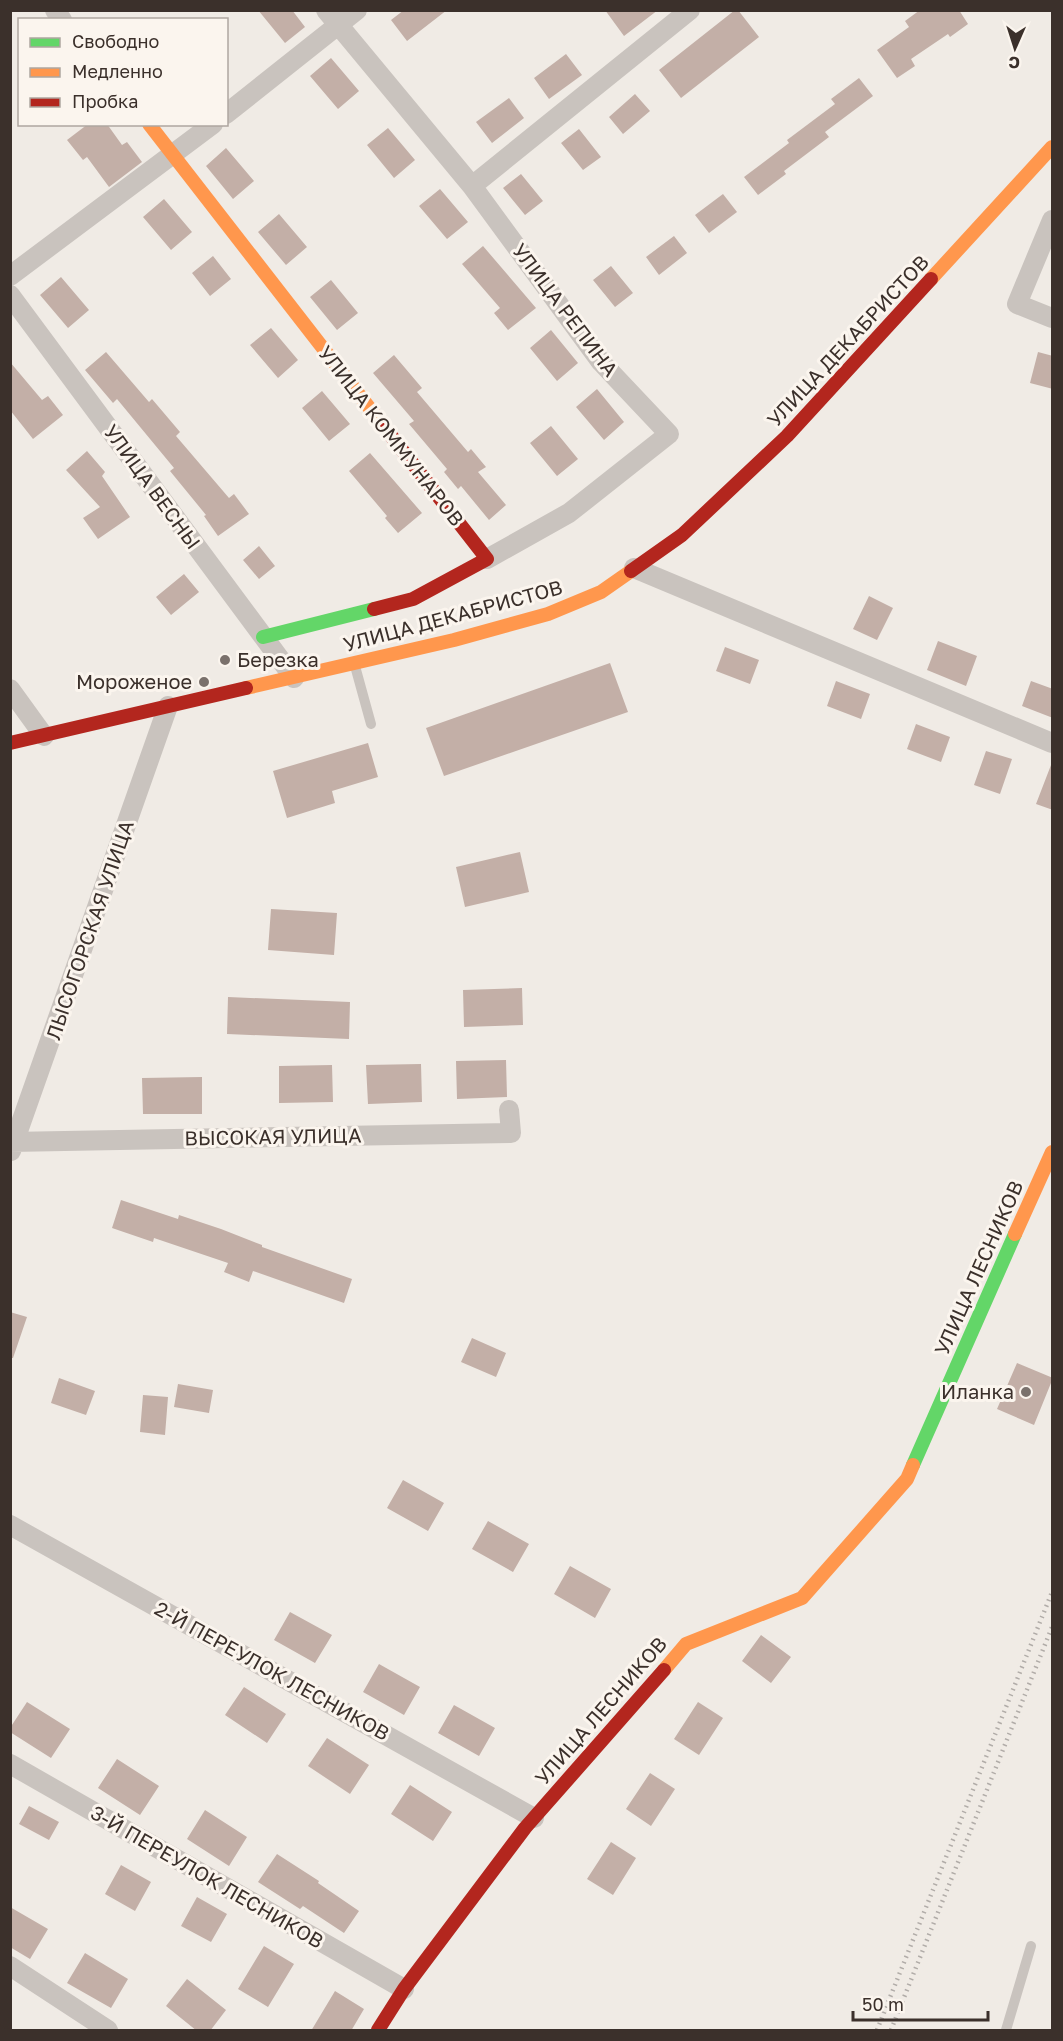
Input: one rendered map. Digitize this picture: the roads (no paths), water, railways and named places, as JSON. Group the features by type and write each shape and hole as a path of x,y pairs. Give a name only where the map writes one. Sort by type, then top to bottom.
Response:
{"street":[{"path":"228,112 332,18 357,10"},
{"path":"472,186 690,10"},
{"name":"УЛИЦА РЕПИНА","path":"332,18 472,186 602,362 669,434 569,513 487,559"},
{"name":"УЛИЦА КОММУНАРОВ","path":"151,126 487,559"},
{"path":"10,276 210,126"},
{"name":"УЛИЦА ДЕКАБРИСТОВ","path":"10,743 454,640 548,614 601,591 682,535 787,436 1053,147"},
{"path":"1053,220 1017,304 1053,318"},
{"name":"УЛИЦА ВЕСНЫ","path":"10,295 294,678"},
{"path":"263,637 413,599 487,559"},
{"path":"634,568 1053,743"},
{"path":"10,689 44,736"},
{"name":"ЛЫСОГОРСКАЯ УЛИЦА","path":"12,1146 168,706"},
{"name":"ВЫСОКАЯ УЛИЦА","path":"12,1146 511,1133 508,1110"},
{"name":"УЛИЦА ЛЕСНИКОВ","path":"378,2031 404,1989 534,1818 686,1644 802,1598 907,1479 981,1308 1053,1152"},
{"name":"2-Й ПЕРЕУЛОК ЛЕСНИКОВ","path":"10,1525 534,1818"},
{"name":"3-Й ПЕРЕУЛОК ЛЕСНИКОВ","path":"10,1764 404,1989"},
{"path":"10,1966 108,2031"}],"lane":[{"path":"354,663 371,724"},
{"path":"1006,2031 1031,1946"}],"railway":[{"path":"877,2030 1052,1592"},
{"path":"891,2030 1052,1627"}],"place":[{"name":"Березка","path":"225,660"},
{"name":"Мороженое","path":"204,682"},
{"name":"Иланка","path":"1026,1392"}]}
